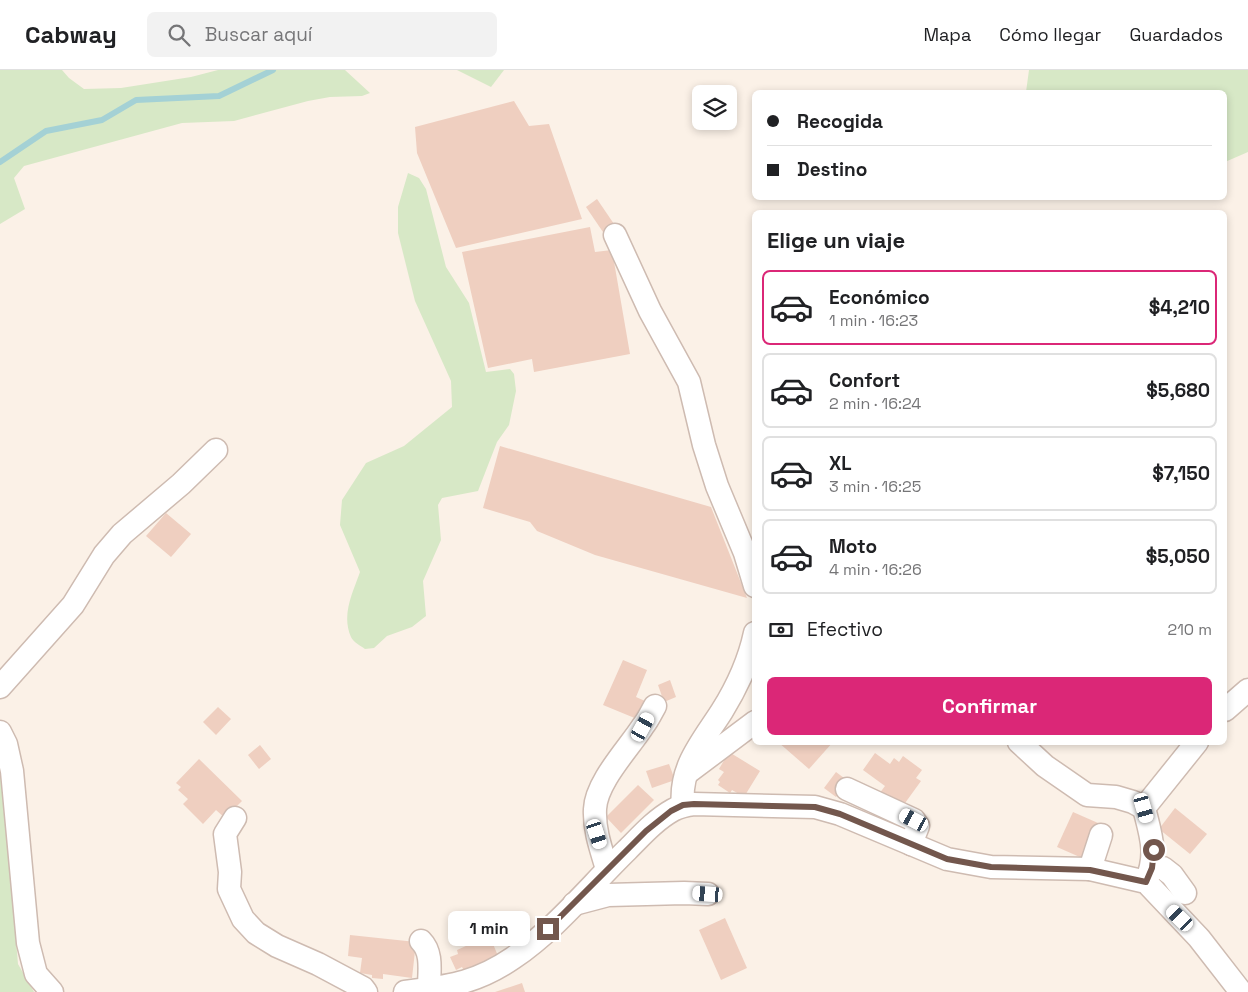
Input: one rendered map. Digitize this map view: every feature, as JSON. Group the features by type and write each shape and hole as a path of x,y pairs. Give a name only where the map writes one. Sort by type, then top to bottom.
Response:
{"street":[{"path":"615,235 650,311 689,382 704,445 717,486 746,553 752,575"},
{"path":"0,687 74,604 104,555 122,534 216,450"},
{"path":"683,805 682,789 686,773 698,746 722,710 742,674 752,642"},
{"path":"722,710 752,681"},
{"path":"1227,708 1248,690"},
{"path":"608,869 597,834 595,807 599,792 620,757 643,727 655,706"},
{"path":"686,773 752,724"},
{"path":"0,732 6,744 12,771 28,943 36,974 52,992"},
{"path":"1022,745 1045,766 1087,795 1116,798 1133,802 1144,808 1154,850 1149,875 1241,992"},
{"path":"1144,808 1195,745"},
{"path":"847,789 914,820 918,826 912,844"},
{"path":"405,992 471,981 512,959 535,941 574,904 646,831 671,811 683,805 759,804 815,807 840,814 947,859 991,867 1090,870 1149,875 1163,868 1172,875 1185,893"},
{"path":"235,818 225,834 230,872 229,889 243,919 256,932 277,946 335,973 363,988 366,992"},
{"path":"1090,870 1101,835"},
{"path":"574,904 608,896 684,892 708,894"},
{"path":"421,941 426,946 429,955 429,988"}],"green space":[{"path":"0,70 62,70 84,89 121,88 191,77 218,70 345,70 370,93 362,96 330,97 308,101 234,121 182,123 24,166 14,178 25,209 0,224"},
{"path":"457,70 504,70 491,87"},
{"path":"1029,70 1248,70 1248,152 1227,161 1227,90 1026,90"},
{"path":"408,173 419,178 426,189 446,267 469,303 486,372 510,369 514,374 516,391 509,425 497,442 478,491 442,498 438,505 441,540 423,581 426,616 412,627 387,636 374,648 365,649 352,639 348,629 349,604 360,572 340,525 342,500 366,463 404,446 452,407 451,381 415,301 398,233 398,207"},
{"path":"0,752 18,964 34,992 0,992"}],"building":[{"path":"514,101 529,126 549,124 582,219 456,248 417,153 415,127"},
{"path":"597,199 616,227 605,235 586,207"},
{"path":"590,227 595,252 612,250 630,354 534,372 532,359 488,368 462,252"},
{"path":"500,446 711,507 747,598 595,555 537,531 530,522 483,508"},
{"path":"166,513 191,534 171,557 146,536"},
{"path":"623,660 647,670 636,697 645,701 637,719 603,705"},
{"path":"670,680 676,697 664,702 658,685"},
{"path":"218,707 231,719 216,735 203,722"},
{"path":"260,745 271,759 259,769 248,755"},
{"path":"781,745 830,745 809,769"},
{"path":"729,752 760,771 744,797 732,790 730,793 718,785 720,782 718,780 724,772 719,769"},
{"path":"875,753 890,764 894,758 899,762 903,756 922,770 916,778 921,781 900,810 879,794 885,786 863,770"},
{"path":"199,759 242,801 225,818 216,810 203,824 183,804 188,799 178,790 181,787 176,783"},
{"path":"669,764 675,780 652,788 646,771"},
{"path":"836,772 848,781 836,797 824,788"},
{"path":"638,785 654,800 621,833 606,817"},
{"path":"1175,808 1207,834 1190,854 1159,829"},
{"path":"1073,812 1098,823 1082,858 1057,847"},
{"path":"725,918 747,968 721,980 699,930"},
{"path":"350,935 416,942 412,978 383,974 383,979 372,978 372,975 360,973 362,958 348,956"},
{"path":"491,939 498,956 464,971 462,967 456,970 450,957 458,954 457,950 477,941 479,944"},
{"path":"522,983 525,992 495,992"}],"waterway":[{"path":"0,162 46,131 102,120 136,100 219,96 273,70"}],"route":[{"path":"548,929 646,831 671,811 683,805 759,804 815,807 840,814 947,859 991,867 1090,870 1146,882 1152,868 1154,850"}]}
